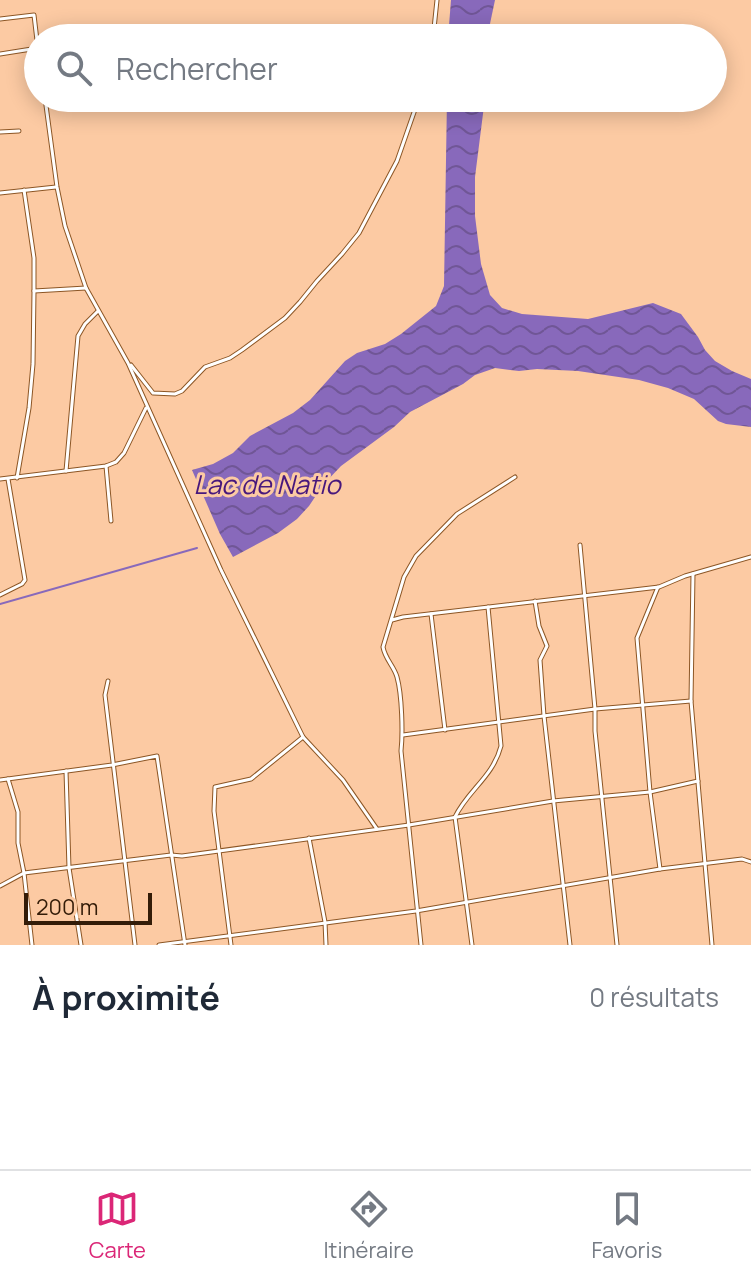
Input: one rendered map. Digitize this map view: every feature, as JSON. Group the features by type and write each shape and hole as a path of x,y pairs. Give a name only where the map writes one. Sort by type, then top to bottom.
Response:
{"street":[{"path":"434,24 437,0"},
{"path":"0,19 34,15 35,24"},
{"path":"0,54 24,51"},
{"path":"47,112 65,226 86,288 128,363 221,570 303,737 343,780 377,829"},
{"path":"128,363 153,393 175,394 182,391 205,367 230,358 285,318 359,233 397,161 414,112"},
{"path":"0,132 19,131"},
{"path":"0,193 57,187"},
{"path":"17,478 33,364 34,258 24,190"},
{"path":"34,291 86,288"},
{"path":"66,471 78,336 98,310"},
{"path":"0,479 106,466 116,462 124,453 148,406"},
{"path":"106,466 111,521"},
{"path":"421,945 401,751 403,735 397,676 384,655 383,647 404,577 416,556 457,514 515,477"},
{"path":"0,595 25,580 8,479"},
{"path":"580,545 617,945"},
{"path":"392,620 659,587 751,557"},
{"path":"693,574 691,701 712,945"},
{"path":"659,587 637,638 655,844 660,869"},
{"path":"535,601 539,626 547,646 540,660 544,716 570,945"},
{"path":"472,945 455,817 496,762 501,746 488,607"},
{"path":"431,614 445,730"},
{"path":"108,681 105,695 112,765 135,945"},
{"path":"403,735 595,709 691,701"},
{"path":"231,945 214,811 215,787 251,779 303,737"},
{"path":"0,780 157,756 185,944"},
{"path":"66,771 69,868 81,945"},
{"path":"7,779 18,812 18,843 32,945"},
{"path":"0,886 24,873 219,851 409,825 553,801 650,792 698,781"},
{"path":"309,838 325,922 326,945"},
{"path":"159,945 185,944 416,911 660,869 742,859 751,862"}],"water":[{"path":"451,0 495,0 490,24 449,24"},
{"name":"Lac de Natio","path":"447,112 483,112 475,177 475,216 481,264 490,295 502,308 522,314 588,319 653,303 681,314 715,361 751,379 751,427 718,421 694,399 639,380 578,371 495,368 475,375 410,412 341,466 297,519 233,557 192,470 213,464 233,453 250,436 293,413 310,400 345,361 357,353 385,344 436,306 444,286"}],"waterway":[{"path":"0,604 197,548"}]}
